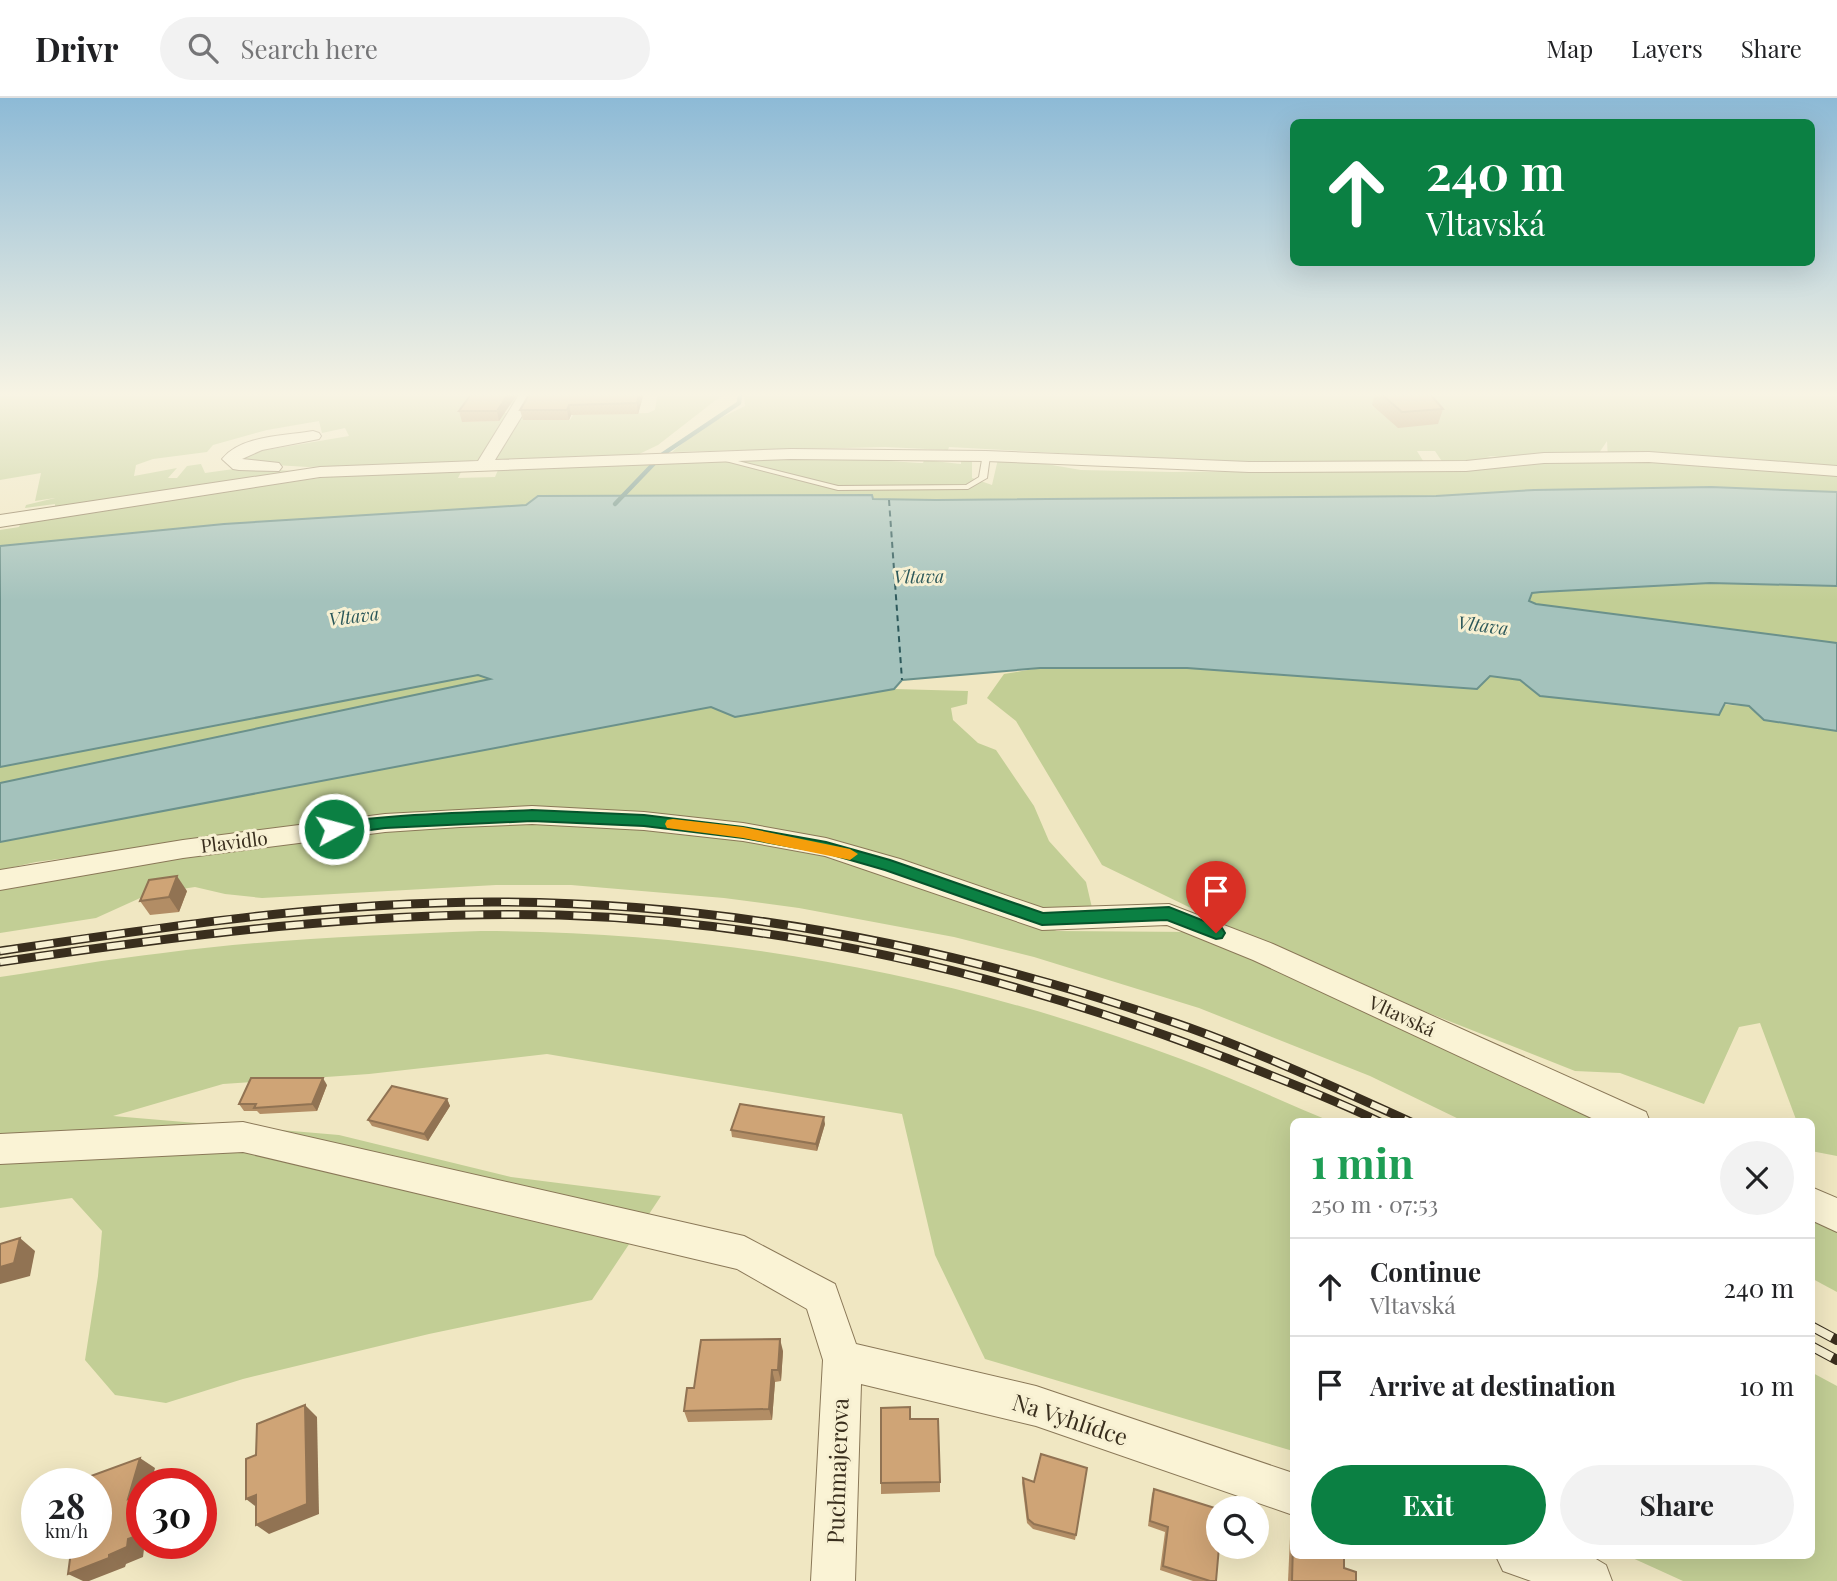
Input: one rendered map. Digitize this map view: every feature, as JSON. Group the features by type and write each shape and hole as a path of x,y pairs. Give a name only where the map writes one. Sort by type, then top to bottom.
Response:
{"street":[{"path":"235,462 239,465 320,472"},
{"path":"484,466 486,462"},
{"path":"0,521 320,472 585,462"},
{"path":"1134,462 1249,467 1480,465 1506,462"},
{"path":"1719,462 1837,471"},
{"path":"0,508 33,502 81,499 100,504"},
{"name":"Plavidlo","path":"0,880 183,849 385,823 532,816 644,821 743,832 826,847 890,866 1042,919 1169,914"},
{"name":"Vltavská","path":"1169,914 1263,952 1625,1118"},
{"path":"0,1149 243,1137 744,1252 822,1297 842,1360"},
{"path":"1815,1205 1837,1215"},
{"name":"Na Vyhlídce","path":"842,1360 1036,1406 1290,1493"},
{"name":"Puchmajerova","path":"833,1581 842,1360"},
{"path":"1530,1559 1572,1569 1590,1581"}],"lane":[{"path":"738,462 838,488 889,494"},
{"path":"872,496 968,487 983,478 985,462"}],"green space":[{"path":"0,462 144,462 136,465 134,476 177,468 168,478 177,478 187,466 201,464 205,473 241,468 296,471 55,507 55,504 25,508 26,505 55,498 35,501 41,473 0,480"},
{"path":"243,462 445,462 308,467"},
{"path":"659,462 972,462 972,478 992,485 997,462 1036,462 1081,470 1351,470 1533,462 1837,462 1837,492 1711,487 1534,490 1436,496 936,500 873,499 872,495 538,496 526,505 224,524 0,546 0,530 19,527 22,520 333,476 461,472 458,478 495,477 498,470"},
{"path":"1220,462 1425,464 1234,463"},
{"path":"1710,583 1837,586 1837,643 1536,604 1529,601 1528,597 1532,593 1541,592"},
{"path":"1040,668 1187,668 1477,689 1490,676 1520,680 1540,696 1749,706 1765,720 1837,731 1837,1156 1815,1152 1815,1118 1796,1118 1760,1023 1739,1027 1704,1104 1620,1073 1575,1071 1315,968 1102,865 1016,721 987,698 1004,674"},
{"path":"478,675 492,680 0,783 0,767"},
{"path":"894,689 968,691 967,704 951,708 953,720 978,743 996,750 1034,806 1049,841 1086,882 1093,912 1041,913 916,867 546,810 416,812 36,862 0,870 0,842 711,707 736,717"},
{"path":"502,821 628,828 782,843 947,891 1057,931 1195,932 1606,1118 1457,1118 1370,1076 1199,1008 1034,957 954,937 799,908 724,898 571,885 496,885 262,898 195,887 149,894 96,918 0,933 0,884 371,829"},
{"path":"481,931 570,933 748,949 836,964 924,982 1096,1029 1200,1066 1323,1118 1290,1118 1290,1450 985,1359 935,1255 902,1114 547,1054 369,1074 223,1084 113,1116 339,1135 511,1177 661,1196 592,1300 429,1334 243,1379 166,1403 115,1395 85,1360 102,1231 72,1198 0,1208 0,977 202,948 361,936"},
{"path":"1815,1222 1837,1232 1837,1292 1815,1280"},
{"path":"1815,1374 1837,1386 1837,1581 1683,1581 1635,1559 1815,1559"}],"water":[{"name":"Vltava","path":"1711,487 1837,492 1837,586 1710,583 1541,592 1532,593 1529,601 1837,643 1837,731 1764,720 1749,706 1725,703 1719,715 1540,696 1520,680 1490,676 1477,689 1187,668 1040,668 902,680 894,689 735,717 711,707 0,842 0,783 490,679 478,675 0,767 0,546 224,524 526,505 538,496 872,495 873,499 936,500 1436,496 1534,490"}],"building":[{"path":"177,876 169,897 140,901 149,880"},
{"path":"251,1078 323,1078 312,1104 254,1108 256,1104 239,1104"},
{"path":"392,1086 447,1099 424,1134 368,1120"},
{"path":"740,1104 824,1117 816,1144 731,1130"},
{"path":"20,1238 14,1263 0,1267 0,1244"},
{"path":"780,1339 778,1370 772,1370 769,1409 684,1411 687,1388 694,1388 701,1340"},
{"path":"305,1405 307,1504 256,1525 256,1495 246,1499 246,1459 256,1455 257,1424"},
{"path":"910,1407 910,1419 938,1419 940,1482 881,1483 881,1408"},
{"path":"1041,1454 1087,1468 1076,1535 1034,1524 1028,1519 1023,1478 1034,1482"},
{"path":"140,1458 137,1468 126,1468 126,1547 112,1554 112,1468"},
{"path":"1154,1489 1206,1505 1206,1559 1218,1559 1216,1581 1163,1566 1168,1527 1150,1521"},
{"path":"70,1559 106,1559 68,1574"},
{"path":"1293,1559 1344,1559 1344,1568 1356,1572 1356,1581 1292,1581"}],"waterway":[{"path":"615,504 655,462"}],"ferry route":[{"path":"889,500 902,680"}],"railway":[{"path":"0,951 307,911 430,903 581,904 759,921 934,953 1105,1000 1246,1049 1402,1118"},
{"path":"0,962 278,926 418,916 559,915 731,929 900,958 1066,1002 1229,1059 1371,1118"},
{"path":"1815,1328 1837,1340"},
{"path":"1815,1348 1837,1360"}],"slow traffic":[{"path":"673,824 743,832 850,854"}],"route":[{"path":"334,829 460,818 532,816 644,821 743,832 826,847 890,866 1042,919 1169,914 1216,933"}]}
